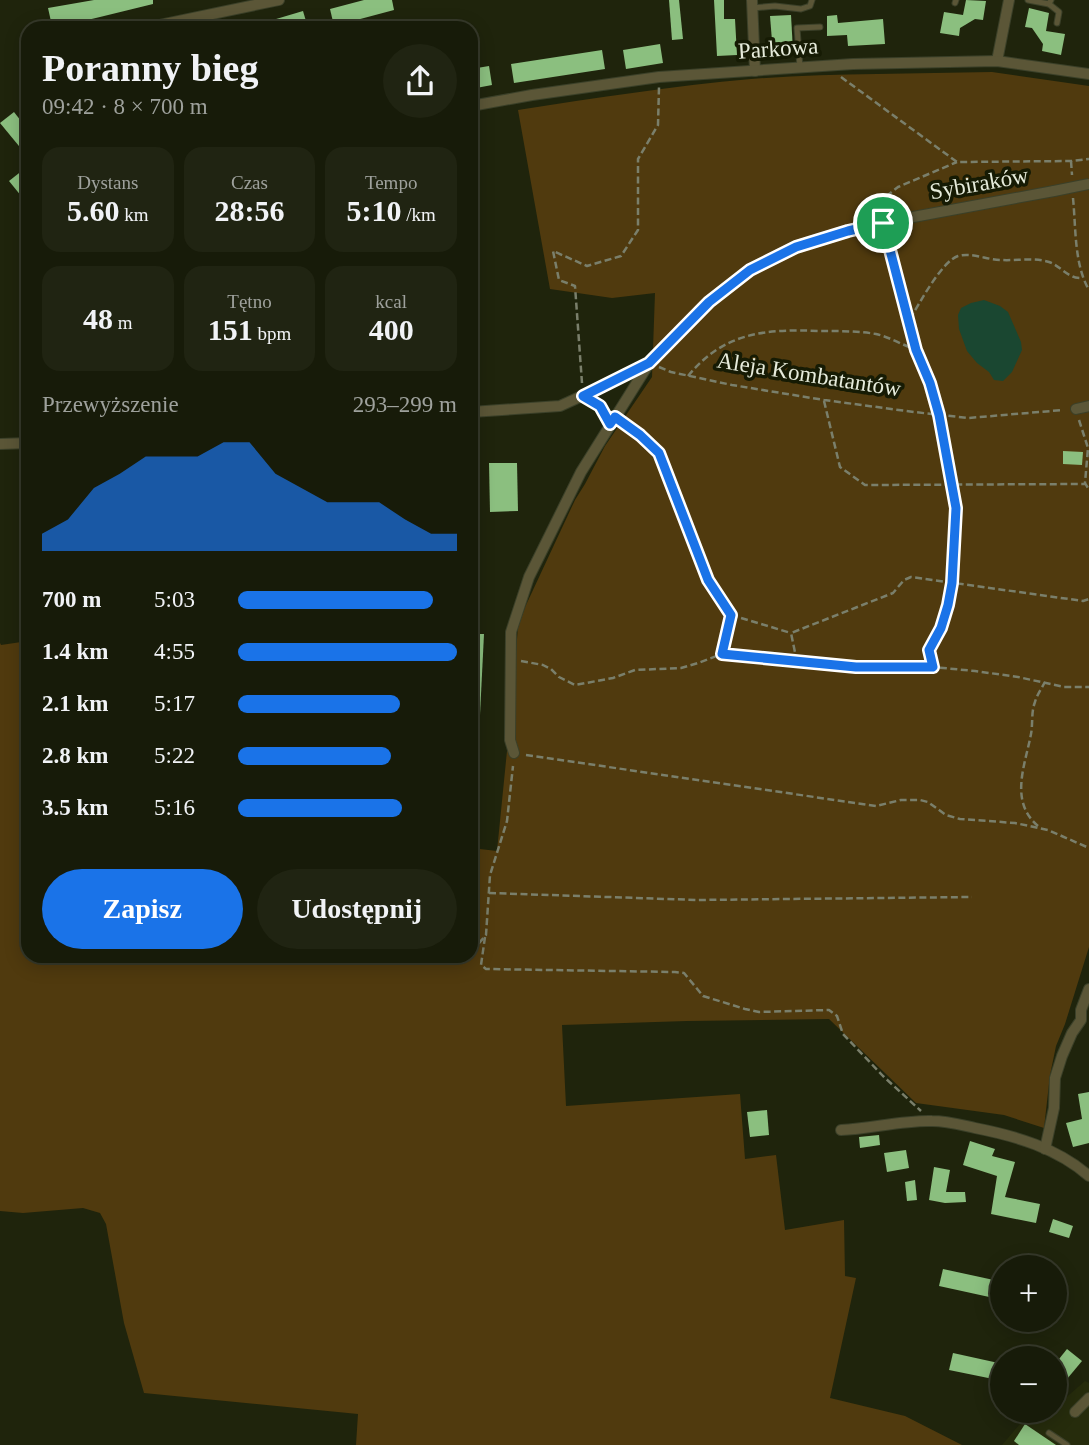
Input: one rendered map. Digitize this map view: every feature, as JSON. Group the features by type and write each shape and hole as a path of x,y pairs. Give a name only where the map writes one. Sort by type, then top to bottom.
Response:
{"street":[{"path":"178,21 279,0"},
{"path":"997,61 1009,0"},
{"path":"752,4 755,71"},
{"name":"Parkowa","path":"478,105 659,77 853,64 997,61 1089,74"},
{"name":"Sybiraków","path":"478,412 560,406 649,363 709,302 750,270 796,247 883,223 1089,184"},
{"path":"514,753 510,740 511,632 529,577 581,472 649,363"},
{"path":"583,396 600,406 613,421"},
{"path":"1076,409 1089,406"},
{"path":"0,444 21,443"},
{"path":"1045,1149 1054,1108 1055,1078 1072,1033 1085,1020 1081,1010 1089,989"},
{"path":"841,1130 930,1121 946,1122 1008,1135 1069,1160 1089,1176"},
{"path":"1075,1412 1089,1398"}],"lane":[{"path":"752,4 802,9 810,6 812,0"},
{"path":"1028,0 1050,2 1059,12 1057,23"},
{"path":"800,68 797,28 820,27"},
{"path":"1049,1433 1067,1445"}],"path":[{"path":"836,72 957,162"},
{"path":"583,396 575,286 559,280 552,251 587,266 621,256 638,230 638,159 658,125 659,77"},
{"path":"933,667 929,650 941,628 952,583 956,508 939,415 930,383 916,350 878,203 898,187 957,162 1089,159"},
{"path":"1070,161 1072,177"},
{"path":"1073,193 1078,256 1082,278 1089,290"},
{"path":"909,320 928,288 957,256 1052,262 1072,276 1082,278"},
{"path":"688,376 718,348 740,338 765,332 813,330 878,335 916,350"},
{"name":"Aleja Kombatantów","path":"649,363 688,376 824,400 939,415 968,418 1076,409"},
{"path":"824,400 840,467 865,485 1085,484"},
{"path":"1076,409 1088,448 1085,484 1089,490"},
{"path":"613,421 640,435 659,453 708,580 731,615 791,633 893,593 904,580 911,577 1083,601 1089,599"},
{"path":"722,654 731,615"},
{"path":"791,633 797,662"},
{"path":"511,661 543,665 566,682 575,685 613,678 635,670 681,668 722,654 856,667 933,667 986,672 1064,687 1089,687"},
{"path":"1040,828 1027,817 1021,793 1021,774 1031,733 1034,704 1045,682"},
{"path":"930,1121 843,1034 837,1016 829,1010 759,1012 745,1009 703,996 684,974 675,972 486,969 481,965 491,875 507,821 514,753 876,806 901,800 920,800 928,802 946,815 960,819 1015,823 1040,828 1089,848"},
{"path":"489,892 697,900 972,897"},
{"path":"478,944 486,935"}],"shaded area":[{"path":"992,72 1089,86 1089,947 1056,1046 1044,1128 1004,1115 916,1103 829,1019 562,1025 566,1106 740,1094 745,1159 776,1155 785,1230 844,1220 845,1276 856,1278 830,1398 905,1416 962,1445 356,1445 358,1414 144,1393 124,1323 106,1224 100,1213 83,1208 23,1213 0,1211 0,643 21,642 21,963 478,963 478,849 497,851 518,626 575,500 605,446 652,377 655,293 612,298 550,289 518,110 751,79"},
{"path":"984,300 1008,312 1021,342 1022,350 1012,372 1003,381 994,380 989,372 977,363 967,351 959,329 958,315 961,308"},
{"path":"1085,1381 1089,1383 1089,1445 1002,1445 1020,1423 1067,1423 1067,1397"}],"building":[{"path":"94,0 153,0 153,4 83,21 51,21 48,8"},
{"path":"364,0 392,0 394,10 353,21 333,21 330,9"},
{"path":"669,0 679,0 683,39 672,40"},
{"path":"714,0 724,0 724,19 735,19 737,55 717,56"},
{"path":"966,0 986,1 983,20 975,19 960,28 959,36 940,33 944,12 963,15"},
{"path":"1029,8 1049,13 1046,31 1065,34 1061,55 1042,51 1043,44 1032,28 1025,27"},
{"path":"303,11 306,21 269,21"},
{"path":"791,15 793,51 773,53 770,16"},
{"path":"837,15 838,23 883,19 885,44 848,46 847,35 827,36 827,16"},
{"path":"660,44 663,63 626,69 623,50"},
{"path":"602,50 605,69 514,83 511,64"},
{"path":"489,66 492,85 478,88 478,68"},
{"path":"14,112 21,121 21,148 0,123"},
{"path":"21,172 21,196 9,181"},
{"path":"1063,451 1083,452 1082,465 1063,464"},
{"path":"489,463 517,463 518,511 490,512"},
{"path":"478,634 484,634 479,735"},
{"path":"1089,1092 1089,1143 1073,1147 1066,1123 1082,1119 1078,1094"},
{"path":"767,1110 769,1135 750,1137 747,1112"},
{"path":"879,1135 880,1145 860,1148 859,1137"},
{"path":"970,1141 995,1149 992,1156 1015,1162 1005,1197 1040,1204 1036,1223 991,1214 997,1176 963,1165"},
{"path":"906,1150 909,1168 887,1172 884,1153"},
{"path":"934,1167 950,1170 946,1192 965,1192 966,1202 945,1203 929,1200"},
{"path":"915,1180 917,1200 907,1201 905,1182"},
{"path":"1053,1219 1073,1226 1069,1238 1049,1232"},
{"path":"943,1269 990,1279 990,1297 939,1286"},
{"path":"1067,1349 1082,1361 1067,1379"},
{"path":"953,1353 990,1361 990,1378 949,1370"},
{"path":"1025,1424 1056,1445 1019,1445 1014,1441"}],"route":[{"path":"883,223 916,350 930,383 939,415 956,508 952,583 941,628 929,650 933,667 856,667 722,654 731,615 708,580 659,453 615,417 610,424 600,406 583,396 649,363 709,302 750,270 796,247 883,223"}]}
